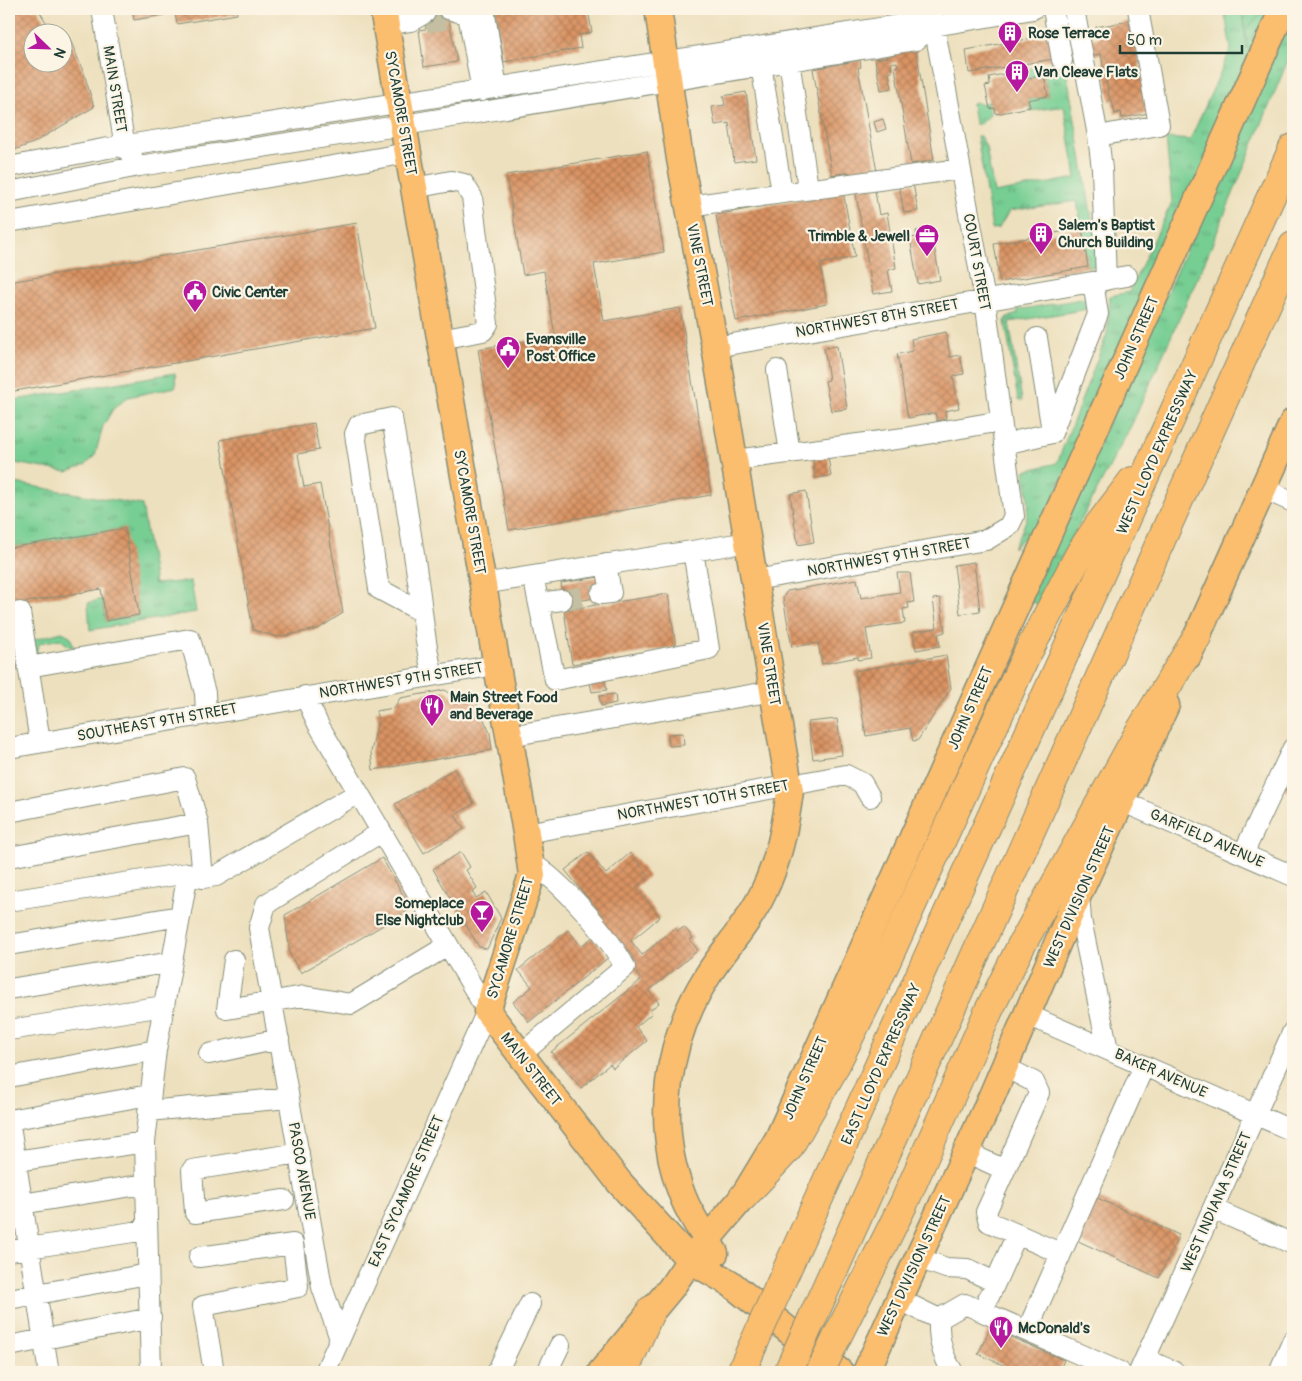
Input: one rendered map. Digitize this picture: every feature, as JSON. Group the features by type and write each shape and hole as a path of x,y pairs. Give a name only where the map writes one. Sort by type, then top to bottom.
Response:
{"highway":[{"path":"1282,172 1293,125"},
{"name":"WEST LLOYD EXPRESSWAY","path":"1020,756 1293,148"},
{"path":"788,1372 1293,246"},
{"path":"743,1197 788,1149 832,1072 876,984 1025,658 1080,554 1098,526 1160,444"},
{"path":"820,1372 904,1203 989,1010 1021,946 1138,734 1197,637"},
{"name":"EAST LLOYD EXPRESSWAY","path":"741,1372 1020,756"},
{"path":"624,1372 651,1310"}],"main road":[{"name":"VINE STREET","path":"658,9 688,206 716,347 789,785 785,831 774,868 756,907 708,976 691,1005 683,1022 671,1061 667,1117 673,1165 682,1196 693,1220 707,1239 730,1283"},
{"name":"JOHN STREET","path":"601,1372 743,1197 778,1139 1283,9"},
{"name":"SYCAMORE STREET","path":"385,17 532,875 488,1011"},
{"name":"WEST DIVISION STREET","path":"866,1372 1005,1067 1079,893 1197,637 1293,422"},
{"name":"MAIN STREET","path":"488,1011 619,1182 690,1260 730,1283 840,1372"}],"street":[{"name":"MAIN STREET","path":"102,9 125,147 139,166"},
{"path":"484,9 489,90"},
{"path":"9,192 402,114 668,71 912,23 932,17 1033,9"},
{"path":"1053,9 1062,60"},
{"path":"1052,433 1098,314 1102,169 1098,136 1074,9"},
{"path":"1098,136 1159,125 1138,9"},
{"path":"458,12 489,90"},
{"path":"385,17 421,19"},
{"path":"9,167 125,147 402,114 489,90 668,71 761,65 916,40 932,17"},
{"name":"COURT STREET","path":"932,17 985,300 1014,516"},
{"path":"789,60 808,188"},
{"path":"761,65 782,192"},
{"path":"9,222 408,153"},
{"path":"688,206 808,188 960,169"},
{"path":"414,188 451,181 464,184 472,197 488,324 483,331 440,339"},
{"name":"NORTHWEST 8TH STREET","path":"716,347 1127,276"},
{"path":"1037,338 1052,433"},
{"path":"777,370 790,453"},
{"path":"422,612 379,590 355,434 359,425 392,418 422,612 427,655 433,675"},
{"path":"735,460 904,438 1001,422"},
{"path":"1004,444 1052,433"},
{"path":"1264,489 1293,502"},
{"name":"NORTHWEST 9TH STREET","path":"756,580 986,540 1009,526 1014,516"},
{"path":"482,584 749,542"},
{"path":"533,576 554,680 709,649 693,551"},
{"path":"601,594 610,593 606,564"},
{"path":"539,603 562,600"},
{"path":"9,614 20,612 40,742"},
{"path":"28,667 190,639 205,693 206,712"},
{"name":"NORTHWEST 9TH STREET","path":"305,696 496,665"},
{"path":"509,736 774,691"},
{"name":"MAIN STREET","path":"305,696 318,724 358,793 447,946 488,1011"},
{"name":"SOUTHEAST 9TH STREET","path":"9,748 305,696"},
{"path":"1243,854 1293,748"},
{"name":"NORTHWEST 10TH STREET","path":"526,833 846,775 862,783 870,797"},
{"path":"9,812 185,778 198,822 195,875 180,916 156,1050 145,1142 146,1230 152,1372"},
{"path":"9,902 195,875 216,876 358,793"},
{"name":"GARFIELD AVENUE","path":"1121,801 1293,876"},
{"path":"9,857 198,822"},
{"name":"PASCO AVENUE","path":"340,1339 322,1287 259,928 266,904 381,832"},
{"path":"520,1055 625,967 615,947 549,874 530,862"},
{"path":"1079,893 1081,920 1108,1050"},
{"path":"9,945 180,916"},
{"path":"234,960 228,1009 304,996 351,1004 447,946"},
{"path":"9,989 172,962"},
{"path":"9,1030 164,1006"},
{"name":"EAST SYCAMORE STREET","path":"325,1372 488,1011"},
{"name":"BAKER AVENUE","path":"1028,1015 1293,1132"},
{"name":"WEST INDIANA STREET","path":"1142,1366 1293,1031"},
{"path":"209,1054 279,1039"},
{"path":"9,1077 156,1050"},
{"path":"1027,1331 1144,1066"},
{"path":"1005,1067 1034,1082 1039,1093 986,1212 989,1222 1060,1253"},
{"path":"47,1372 44,1339 29,1248 15,1205 9,1120 149,1103 197,1108 289,1098"},
{"path":"12,1161 145,1142"},
{"path":"966,1152 1005,1170"},
{"path":"284,1200 195,1213 192,1170 299,1153"},
{"path":"15,1205 145,1184"},
{"path":"1213,1209 1293,1244"},
{"path":"9,1251 146,1230"},
{"path":"982,1310 1017,1234"},
{"path":"199,1257 293,1244 314,1239"},
{"path":"214,1372 203,1306 298,1287 293,1244"},
{"path":"918,1258 946,1268 967,1270 995,1282"},
{"path":"9,1299 148,1274"},
{"path":"898,1300 939,1319"},
{"path":"497,1372 530,1304"},
{"path":"939,1319 965,1304 1027,1331 1098,1367 1120,1372"},
{"path":"9,1346 151,1318"},
{"path":"939,1319 938,1337 947,1363 953,1372"},
{"path":"1279,1372 1293,1340"},
{"path":"547,1372 560,1345"},
{"path":"1142,1366 1175,1372"}],"green space":[{"path":"1224,9 1242,9 1247,48 1254,53 1044,519 1013,548 1028,511 1028,495 1024,471 1057,463 1107,334 1110,296 1129,292 1172,202 1166,138 1190,140 1231,49"},
{"path":"1242,9 1261,9 1264,19 1254,53 1247,48"},
{"path":"1293,11 1293,48 1209,252 1132,424 1037,604 1029,600"},
{"path":"1060,33 1100,265 1088,267 1077,201 1009,211 999,228 992,229 977,136 980,136 986,147 994,193 1076,178 1064,106 1031,111 1028,100 1048,96 1044,75 1025,79 1023,70 1055,63"},
{"path":"989,102 990,114 980,124 975,124 972,103 980,104"},
{"path":"1087,298 1089,309 1009,322 1022,401 1018,400 1005,321 1007,317 1018,314 1017,310"},
{"path":"175,373 176,387 128,397 113,409 103,426 95,456 86,465 67,472 9,462 9,401"},
{"path":"9,482 142,505 155,584 191,581 196,612 90,630 88,603 102,599 106,621 139,615 124,528 9,548"},
{"path":"62,632 70,636 74,647 70,647 60,639 40,643 36,651 43,656 37,657 32,640"}],"building":[{"path":"9,9 38,9 46,22 22,22 22,72 72,72 72,44 84,73 94,107 33,143 9,152"},
{"path":"132,9 163,9 164,15 134,20"},
{"path":"174,9 236,9 237,14 177,24"},
{"path":"447,9 457,62 424,67 419,30 426,29 423,10"},
{"path":"495,9 588,9 592,32 579,35 581,48 504,62"},
{"path":"1129,21 1133,40 1135,40 1149,113 1122,118 1121,112 1115,114 1112,100 1110,101 1101,54 1090,56 1087,39 1098,38 1096,27"},
{"name":"Rose Terrace","path":"1050,35 1054,59 969,73 966,50"},
{"path":"916,49 934,160 911,164 895,67 898,66 897,62 891,63 892,72 889,73 892,88 881,90 875,59 888,57 887,54"},
{"path":"860,60 861,67 858,68 877,172 850,176 849,172 832,175 813,69"},
{"name":"Van Cleave Flats","path":"1023,70 1025,79 1044,75 1048,96 1028,100 1030,107 996,114 995,108 990,109 985,86 990,85 989,77"},
{"path":"746,92 756,159 734,162 729,123 715,125 712,107 725,105 723,96"},
{"path":"883,119 886,129 877,132 874,122"},
{"path":"647,151 664,252 594,264 604,321 680,308 711,495 509,530 478,349 555,336 544,271 523,275 506,175"},
{"path":"913,183 918,211 904,213 899,186"},
{"path":"874,185 879,215 887,213 896,268 888,270 892,291 873,294 855,188"},
{"path":"843,191 855,257 820,264 827,304 736,321 716,215"},
{"path":"357,223 375,328 9,392 9,282"},
{"path":"931,228 940,280 918,284 910,238 917,237 916,231"},
{"name":"Salem's Baptist Church Building","path":"1082,228 1088,267 1000,282 994,244"},
{"path":"946,332 950,357 960,355 964,374 953,376 959,408 945,411 946,419 937,421 935,413 908,418 897,354 913,351 911,339"},
{"path":"837,346 847,409 831,411 825,381 829,380 824,348"},
{"path":"314,423 319,450 298,454 304,487 320,484 343,613 318,629 278,637 253,630 220,440"},
{"path":"828,457 831,476 815,478 813,459"},
{"path":"806,491 814,542 798,545 790,494"},
{"path":"125,528 139,615 106,621 101,589 9,605 9,548"},
{"path":"974,562 980,611 960,614 954,565"},
{"path":"897,573 910,573 914,602 908,603 909,608 903,609 905,623 866,629 871,658 858,660 858,657 822,664 818,643 792,647 783,598 787,591 857,579 861,598 900,592"},
{"path":"599,577 602,597 564,603 561,583"},
{"path":"668,594 676,647 572,664 564,610"},
{"path":"940,598 945,632 938,634 940,646 916,650 913,632 937,628 933,599"},
{"path":"946,655 951,688 918,740 913,741 910,728 866,736 855,671"},
{"path":"605,680 607,690 592,692 590,683"},
{"name":"Main Street Food and Beverage","path":"445,690 455,697 475,694 477,704 490,733 492,750 373,770 371,752 378,721 376,711 394,708 400,698"},
{"path":"615,694 616,703 601,706 599,696"},
{"path":"837,719 842,755 813,759 808,722"},
{"path":"683,733 684,745 669,746 668,734"},
{"path":"1293,763 1293,794 1278,787"},
{"path":"454,769 474,804 455,815 464,829 424,853 395,804"},
{"path":"461,852 470,867 466,870 477,888 472,892 476,898 486,892 501,918 487,949 479,947 433,869"},
{"path":"588,852 606,874 630,853 649,876 636,887 660,917 631,941 642,955 675,928 678,931 684,927 693,938 690,940 698,950 649,991 659,1003 650,1010 652,1013 636,1027 647,1041 613,1068 610,1064 581,1088 551,1052 641,980 597,917 601,914 565,870"},
{"path":"382,858 411,909 301,973 290,955 285,915"},
{"path":"568,930 581,946 593,937 609,957 529,1022 513,1002 532,987 518,970"},
{"path":"1095,1197 1179,1235 1159,1278 1076,1240"},
{"path":"990,1328 1064,1360 1059,1372 1019,1372 978,1354"}],"tunnel":[{"path":"426,23 449,19"},
{"path":"562,600 601,594"}],"place":[{"name":"Rose Terrace","path":"1010,54"},
{"name":"Van Cleave Flats","path":"1017,93"},
{"name":"Salem's Baptist Church Building","path":"1041,255"},
{"name":"Trimble & Jewell","path":"927,257"},
{"name":"Civic Center","path":"195,313"},
{"name":"Evansville Post Office","path":"508,369"},
{"name":"Main Street Food and Beverage","path":"432,727"},
{"name":"Someplace Else Nightclub","path":"482,933"},
{"name":"McDonald's","path":"1001,1349"}]}
